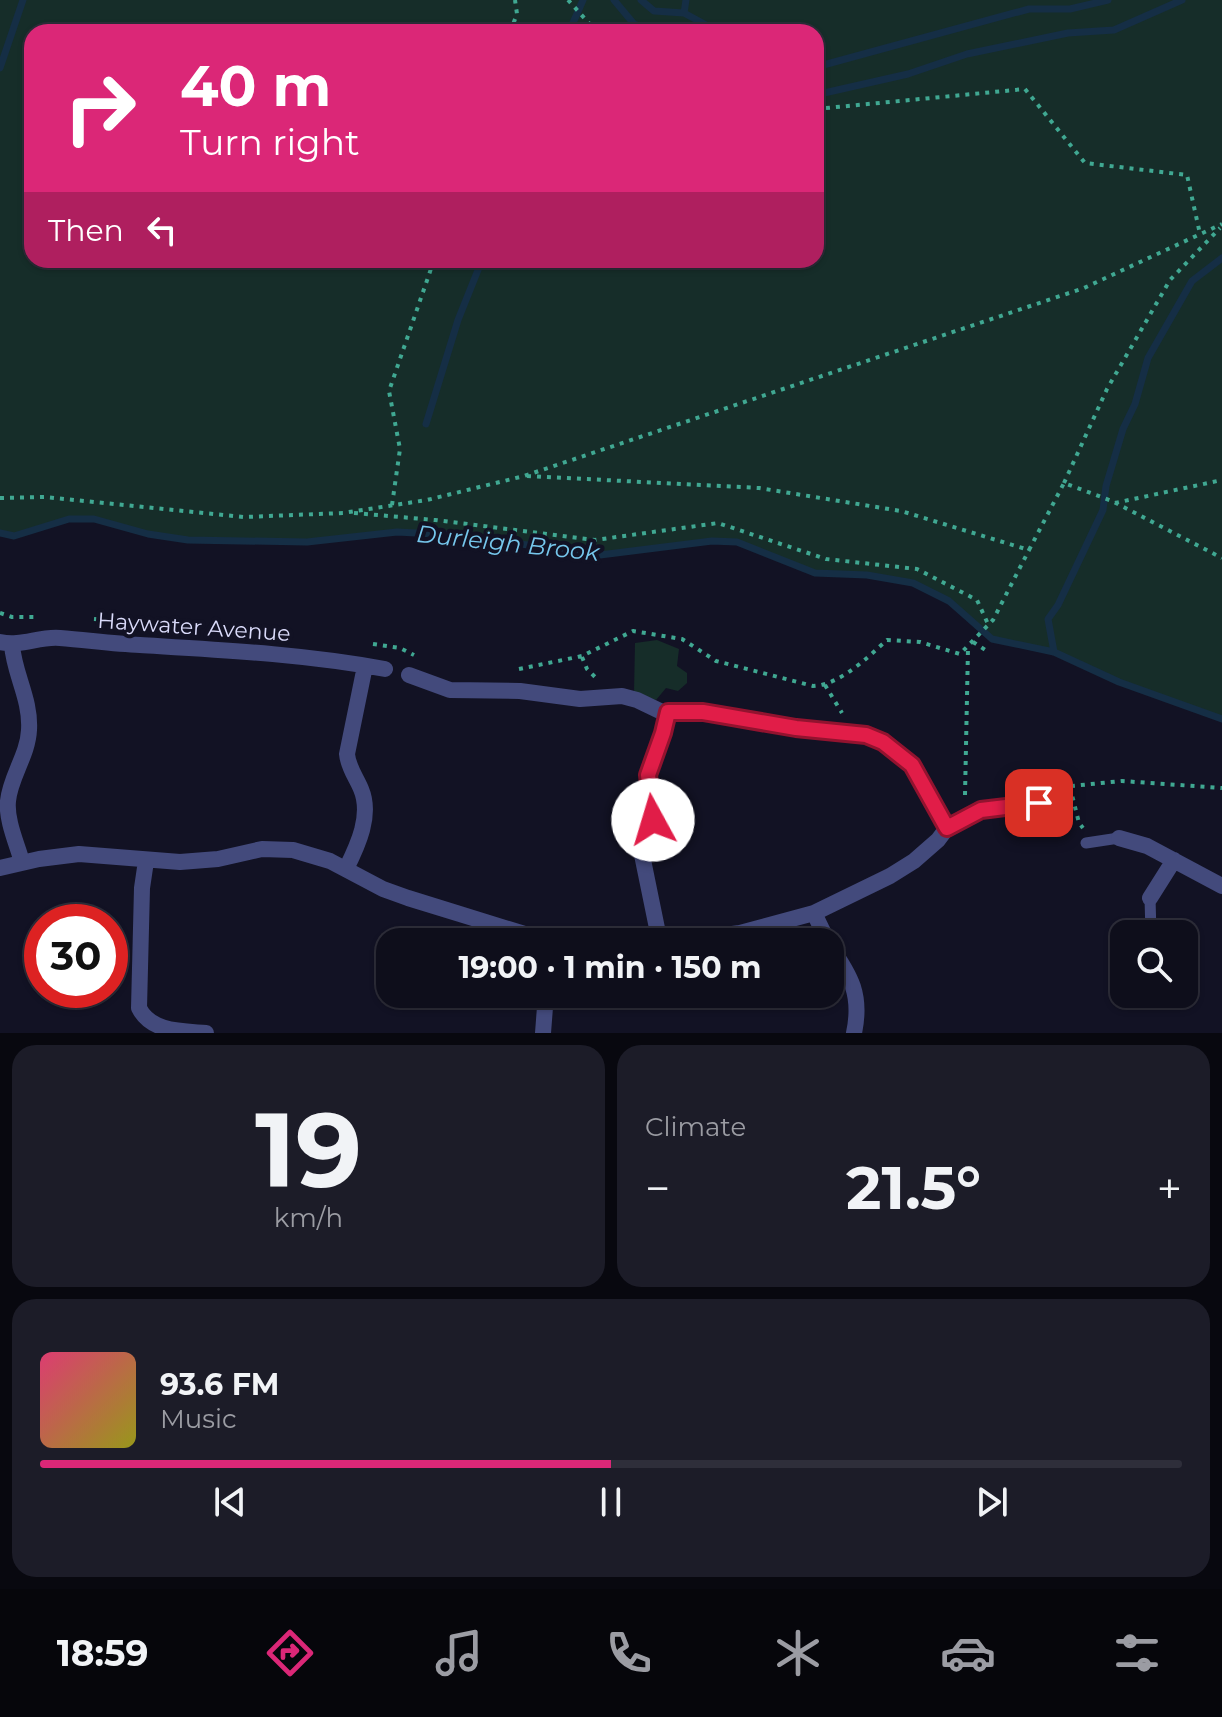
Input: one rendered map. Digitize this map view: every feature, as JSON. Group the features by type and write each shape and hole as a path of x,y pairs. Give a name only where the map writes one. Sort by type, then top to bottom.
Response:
{"street":[{"name":"Haywater Avenue","path":"6,643 50,637 101,643 264,652 385,669"},
{"path":"6,643 25,692 29,720 24,756 8,798 8,810 22,862"},
{"path":"346,869 359,836 365,809 361,789 350,769 347,754 365,666"},
{"path":"409,675 450,690 520,691 580,699 622,696 662,712 687,711 726,716"},
{"path":"657,928 641,850 653,820 648,775 668,712"},
{"path":"923,782 947,828"},
{"path":"758,928 814,913 868,888 902,868 938,840 947,828 981,810 1039,803"},
{"path":"1119,838 1147,846 1222,886"},
{"path":"0,868 79,854 195,862 276,849 313,855 383,889 503,928"},
{"path":"1150,898 1174,860"},
{"path":"146,861 142,888 139,1008 149,1022 206,1033"},
{"path":"814,913 821,928"},
{"path":"844,968 858,1000 854,1033"},
{"path":"543,1033 545,1008"}],"lane":[{"path":"726,716 796,728 854,732 883,742 900,754 923,782"},
{"path":"1090,842 1119,838"},
{"path":"1150,898 1151,920"}],"path":[{"path":"513,24 517,14 515,0"},
{"path":"569,1 588,24"},
{"path":"824,108 1025,89 1085,163 1187,175 1200,234"},
{"path":"343,513 427,500 524,476 1084,288 1222,225"},
{"path":"515,670 582,656 633,631 682,639 716,661 813,686 825,685 868,657 887,640 920,642 960,654 993,620 1064,483 1107,389 1170,280 1222,225"},
{"path":"392,505 400,449 389,391 431,268"},
{"path":"524,476 759,488 901,511 1029,550"},
{"path":"1114,503 1222,480"},
{"path":"1064,483 1108,499 1222,558"},
{"path":"0,498 45,497 244,517 343,513 435,520 595,540 718,523 826,559 917,569 977,600 988,624"},
{"path":"0,613 12,617 43,618"},
{"path":"90,619 136,623"},
{"path":"975,640 987,651"},
{"path":"371,644 400,648 423,659"},
{"path":"968,647 965,802 968,817"},
{"path":"825,685 854,732"},
{"path":"1039,803 1037,792 1122,781 1222,788"},
{"path":"1070,786 1079,823 1090,842"}],"green space":[{"path":"0,0 1222,0 1222,719 1119,682 1054,652 992,639 949,601 913,583 867,575 815,573 737,542 712,541 600,555 455,535 397,532 307,542 188,540 148,534 94,519 69,519 14,536 0,533"},
{"path":"657,640 679,649 677,666 687,673 687,683 678,691 666,688 656,700 634,693 635,643"}],"waterway":[{"path":"0,68 23,0"},
{"path":"572,24 583,0"},
{"path":"614,0 634,24"},
{"path":"641,0 654,11 684,13 704,24"},
{"path":"684,13 686,0"},
{"path":"824,65 1029,9 1070,9 1108,0"},
{"path":"824,93 908,74 967,54 1068,33 1114,30 1182,0"},
{"path":"1054,652 1048,619 1058,605 1103,510 1106,486 1148,358 1192,281 1222,258"},
{"path":"426,424 458,320 479,268"},
{"name":"Durleigh Brook","path":"0,533 14,536 69,519 94,519 148,534 188,540 307,542 397,532 455,535 600,555 712,541 737,542 815,573 867,575 913,583 949,601 992,639 1054,652 1119,682 1222,719"}],"route":[{"path":"653,820 648,775 651,764 668,712 687,711 796,728 847,731 883,742 912,765 947,828 981,810 1039,803"}]}
